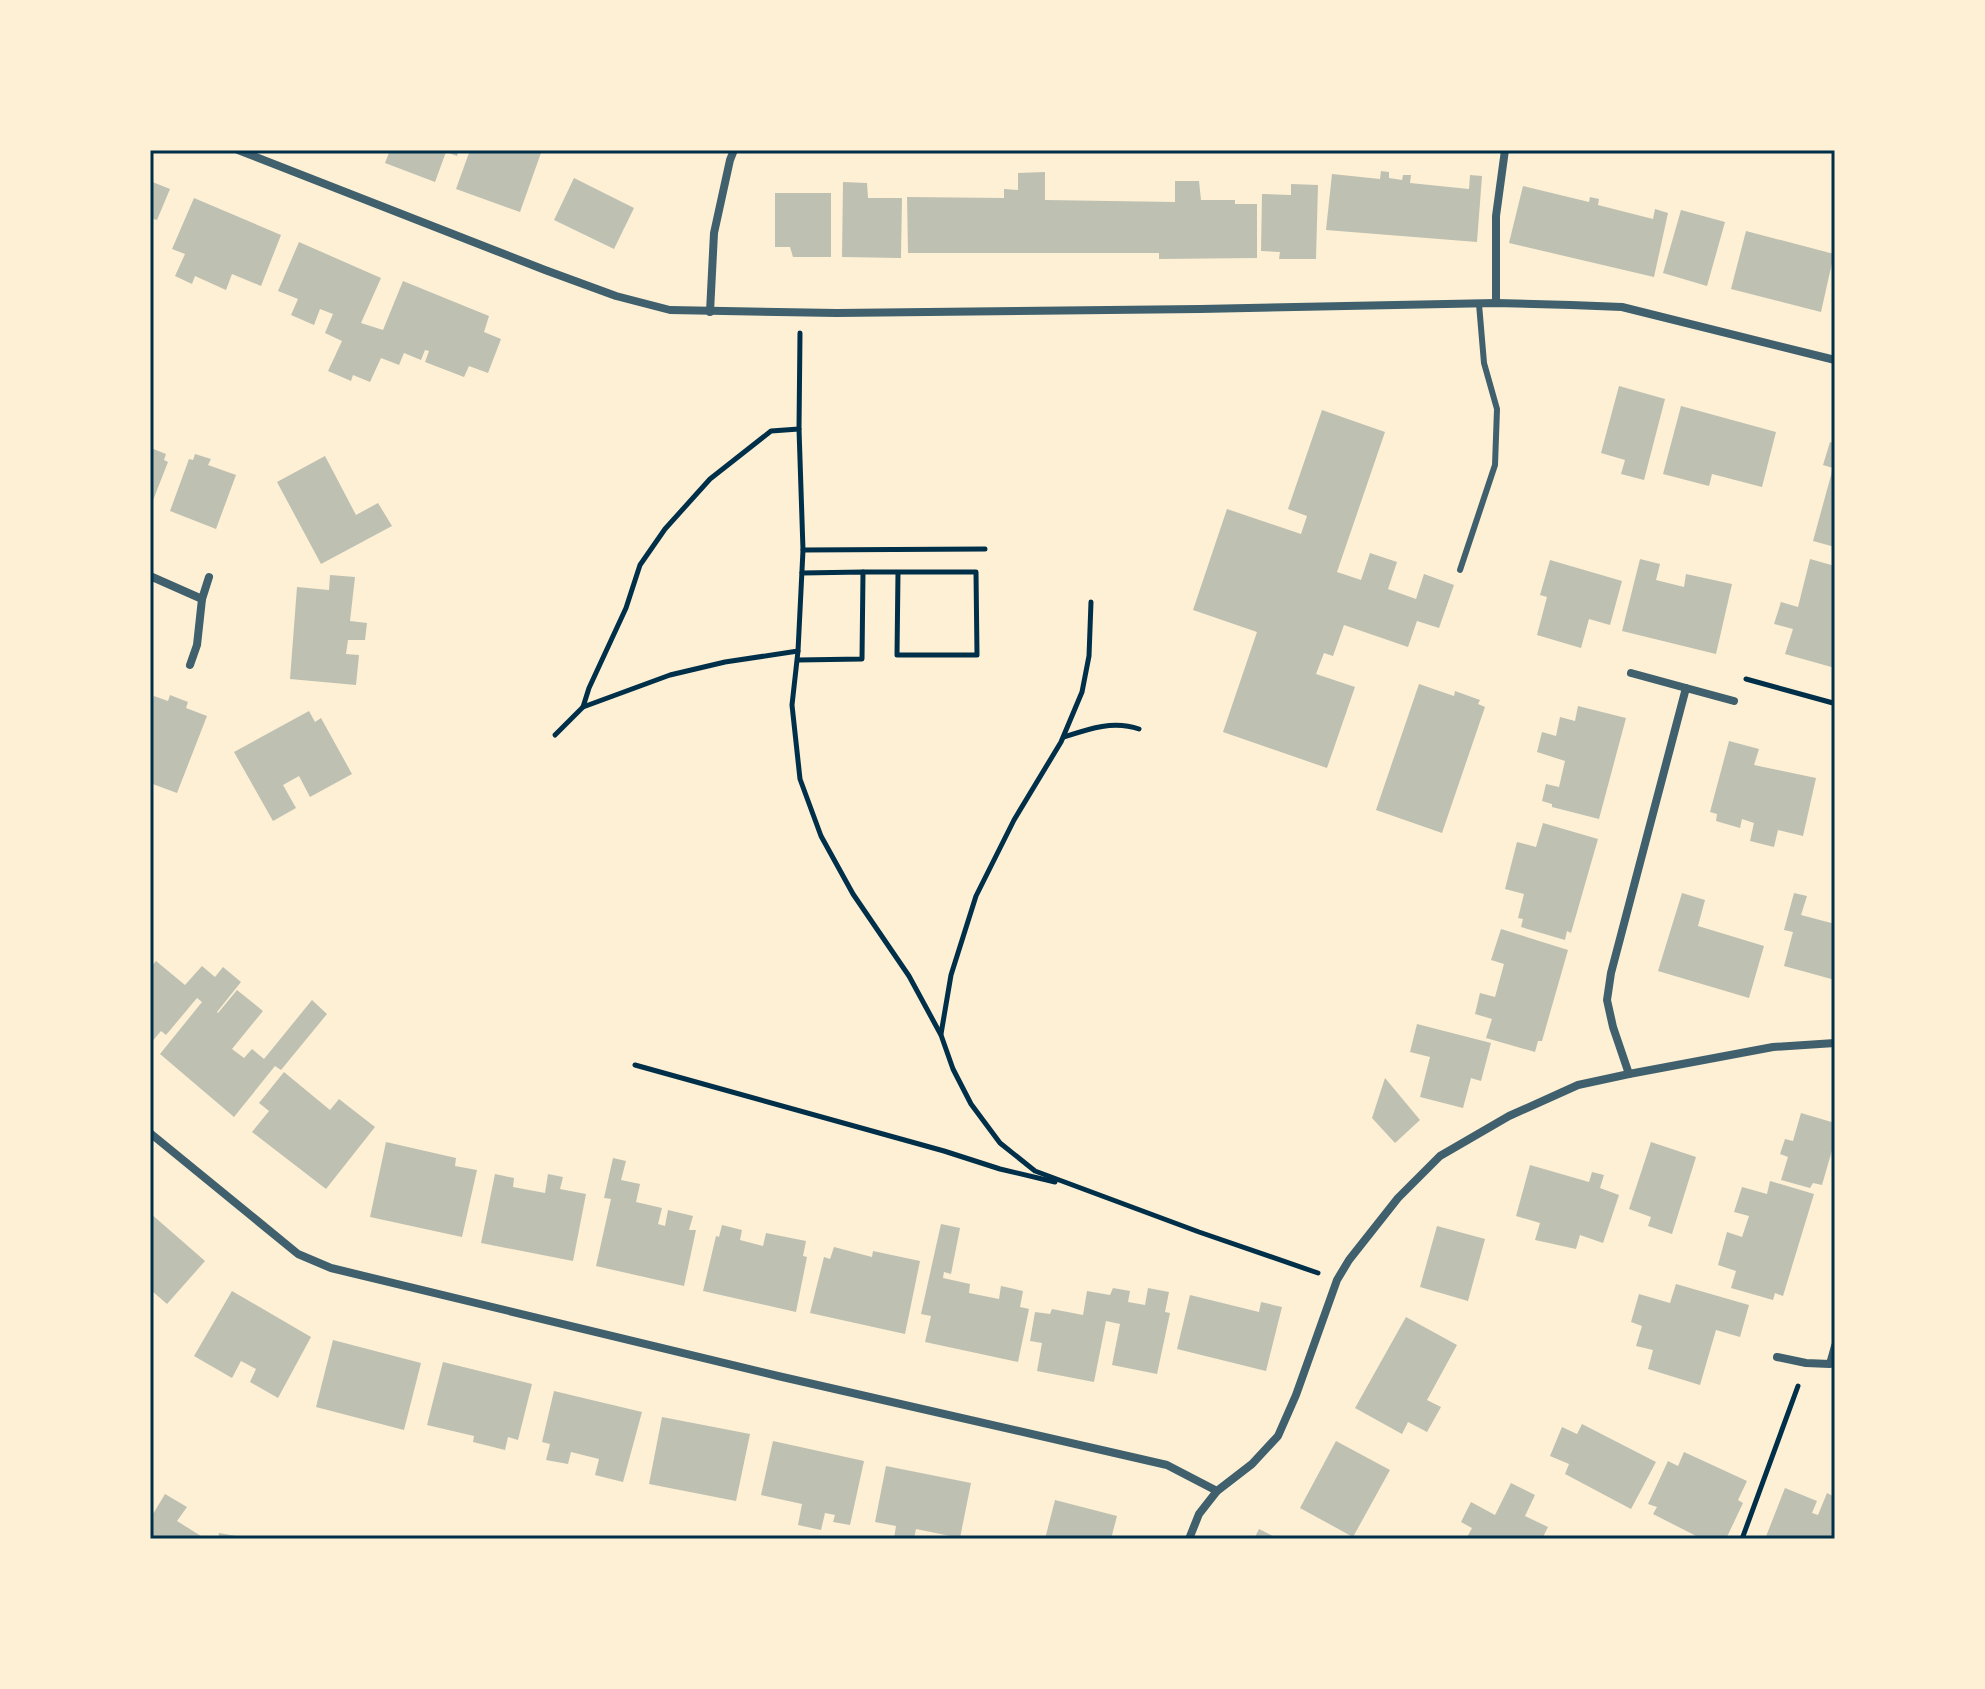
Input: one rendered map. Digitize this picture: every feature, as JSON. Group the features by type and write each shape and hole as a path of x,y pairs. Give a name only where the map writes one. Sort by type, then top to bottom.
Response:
{"street":[{"path":"238,150 532,265 616,296 670,310 837,313 1496,303 1622,307 1835,360"},
{"path":"710,312 714,233 734,150"},
{"path":"1496,303 1496,216 1505,150"},
{"path":"150,576 202,599"},
{"path":"190,665 197,645 202,599 209,577"},
{"path":"1631,673 1734,701"},
{"path":"1629,1074 1607,1000 1611,973 1686,688"},
{"path":"1189,1539 1199,1514 1217,1491 1252,1464 1278,1436 1337,1280 1349,1260 1398,1198 1440,1156 1509,1116 1578,1085 1773,1047 1835,1043"},
{"path":"150,1133 298,1254 331,1268 1167,1465 1217,1491"},
{"path":"1777,1357 1830,1364 1835,1346"}],"lane":[{"path":"1460,570 1495,465 1497,409 1484,363 1479,304"}],"path":[{"path":"800,312 799,429 803,550 798,660 792,705 800,779 821,836 853,894 909,976 941,1035 953,1069 971,1104 1000,1143 1035,1171 1337,1280"},
{"path":"583,707 626,608 640,565 665,529 710,479 771,431 799,429"},
{"path":"803,550 985,549"},
{"path":"802,573 863,572 898,572 976,572 977,655 897,655 898,572"},
{"path":"798,660 862,659 863,572"},
{"path":"941,1035 951,975 976,896 1014,820 1063,737 1082,692 1089,656 1091,602"},
{"path":"555,735 583,707 670,675 725,662 798,651"},
{"path":"1734,701 1743,678 1833,703 1835,699"},
{"path":"1063,737 1104,725 1139,729"},
{"path":"635,1065 1000,1169 1080,1187"},
{"path":"1742,1539 1806,1363"}],"building":[{"path":"390,150 459,150 457,156 446,152 435,182 385,163"},
{"path":"470,150 542,150 520,212 456,189"},
{"path":"1381,171 1389,172 1389,178 1402,180 1403,175 1411,175 1410,183 1469,189 1470,175 1482,176 1477,242 1326,230 1332,174 1380,179"},
{"path":"1045,172 1045,200 1175,202 1175,181 1199,181 1201,200 1235,200 1235,204 1257,204 1257,258 1159,259 1159,253 908,253 907,197 1004,198 1004,189 1018,190 1018,173"},
{"path":"574,178 634,208 614,249 554,220"},
{"path":"150,181 170,189 157,220 150,218"},
{"path":"843,182 867,183 868,198 902,198 901,258 842,257"},
{"path":"1291,184 1318,185 1316,259 1279,259 1280,252 1261,251 1262,194 1291,195"},
{"path":"1523,186 1589,202 1590,197 1599,199 1598,205 1653,219 1655,209 1668,213 1654,277 1509,243"},
{"path":"775,193 831,193 831,257 793,257 790,247 775,247"},
{"path":"194,198 281,235 261,286 232,274 226,290 195,276 192,284 175,276 185,254 172,249"},
{"path":"1681,210 1725,222 1707,286 1663,273"},
{"path":"1746,231 1834,254 1821,312 1731,289"},
{"path":"299,242 381,278 361,323 383,330 403,281 489,316 484,332 501,339 488,373 469,366 464,377 425,362 429,351 425,350 421,360 404,353 399,365 381,358 370,382 353,375 351,381 328,371 342,341 325,333 333,314 320,309 314,325 291,315 298,299 278,291"},
{"path":"1619,386 1665,399 1644,480 1621,474 1625,460 1601,453"},
{"path":"1681,406 1776,432 1762,487 1712,474 1709,486 1663,474"},
{"path":"1322,410 1385,432 1337,572 1361,580 1370,553 1397,562 1388,589 1416,599 1424,574 1454,585 1439,628 1417,621 1408,647 1344,625 1333,656 1324,653 1316,674 1355,687 1327,768 1223,732 1257,632 1193,610 1227,509 1301,534 1307,516 1288,509"},
{"path":"1830,442 1835,444 1835,547 1813,541 1833,468 1823,465"},
{"path":"151,448 166,454 164,460 168,462 150,508"},
{"path":"195,454 211,459 208,465 236,475 216,529 170,511 189,459 193,460"},
{"path":"325,456 356,515 378,503 392,526 321,564 277,482"},
{"path":"1640,559 1660,564 1656,580 1684,587 1686,574 1732,584 1716,654 1622,631"},
{"path":"1810,559 1835,566 1835,668 1785,654 1793,629 1774,624 1781,602 1798,607"},
{"path":"1550,560 1622,581 1610,625 1589,619 1581,648 1537,635 1547,597 1540,595"},
{"path":"330,575 355,577 350,621 367,623 365,640 348,640 346,654 359,655 356,685 290,679 297,587 329,590"},
{"path":"1419,684 1454,696 1455,691 1480,700 1478,704 1485,707 1442,833 1376,810"},
{"path":"170,695 188,702 186,708 207,716 177,793 150,783 150,706 154,696 168,701"},
{"path":"1578,706 1626,718 1599,819 1552,807 1552,804 1542,801 1546,784 1559,787 1565,761 1537,752 1542,732 1556,736 1560,717 1575,721"},
{"path":"309,711 315,722 321,718 352,774 310,797 299,776 283,785 296,808 273,821 234,752"},
{"path":"1729,741 1759,749 1754,765 1816,778 1803,836 1778,830 1774,847 1750,841 1754,823 1742,819 1740,828 1716,821 1717,814 1710,812"},
{"path":"1543,823 1598,839 1571,933 1567,931 1565,940 1521,927 1523,919 1518,918 1524,894 1505,889 1517,842 1536,847"},
{"path":"1682,893 1705,900 1698,926 1764,946 1749,998 1658,971"},
{"path":"1794,893 1807,896 1801,915 1835,924 1835,980 1784,966 1793,932 1784,930"},
{"path":"1501,929 1568,950 1542,1041 1538,1041 1535,1052 1486,1038 1492,1019 1475,1014 1480,993 1495,997 1504,964 1491,960"},
{"path":"156,961 185,985 202,966 215,977 223,967 241,982 217,1012 237,990 263,1011 232,1049 244,1058 252,1049 264,1059 312,1000 327,1014 281,1070 275,1066 234,1117 160,1054 202,1002 197,998 166,1035 161,1031 150,1044 150,968"},
{"path":"1417,1024 1491,1043 1481,1081 1471,1078 1463,1108 1420,1097 1430,1057 1410,1052"},
{"path":"284,1072 330,1110 339,1099 375,1127 326,1189 252,1132 269,1111 259,1103"},
{"path":"1385,1078 1420,1120 1395,1143 1372,1118"},
{"path":"1801,1113 1835,1123 1835,1140 1822,1185 1813,1183 1810,1188 1781,1180 1788,1157 1780,1154 1785,1139 1793,1141"},
{"path":"386,1142 456,1158 455,1166 477,1170 462,1237 370,1217"},
{"path":"1651,1142 1696,1157 1672,1234 1648,1226 1651,1217 1629,1209"},
{"path":"613,1158 626,1161 621,1180 640,1184 636,1202 662,1208 658,1224 665,1226 668,1210 693,1216 689,1230 696,1230 684,1286 596,1266 611,1199 604,1198"},
{"path":"1530,1165 1589,1182 1592,1172 1604,1175 1600,1188 1619,1195 1603,1243 1580,1235 1576,1249 1535,1240 1540,1223 1516,1216"},
{"path":"495,1174 514,1178 513,1187 545,1193 548,1174 563,1177 560,1189 586,1194 573,1261 481,1243"},
{"path":"1770,1181 1814,1194 1783,1296 1775,1293 1773,1300 1731,1288 1736,1271 1718,1265 1727,1232 1742,1237 1749,1216 1734,1212 1742,1187 1767,1194"},
{"path":"150,1213 205,1261 167,1304 152,1291 150,1294"},
{"path":"941,1224 960,1228 951,1274 944,1272 943,1278 970,1284 969,1293 999,1299 1001,1286 1023,1291 1020,1307 1029,1309 1018,1362 925,1342 931,1316 921,1314"},
{"path":"722,1225 742,1230 740,1240 763,1246 766,1233 806,1241 803,1256 807,1257 796,1312 703,1291 716,1236 719,1237"},
{"path":"1437,1226 1485,1239 1468,1301 1420,1287"},
{"path":"834,1247 872,1257 873,1251 920,1261 905,1334 810,1313 824,1257 830,1259"},
{"path":"1676,1284 1749,1305 1740,1337 1716,1330 1700,1385 1648,1369 1653,1350 1636,1346 1642,1326 1631,1322 1639,1294 1670,1303"},
{"path":"1113,1288 1130,1291 1128,1302 1145,1305 1148,1288 1169,1292 1165,1312 1170,1313 1157,1374 1112,1365 1120,1324 1106,1321 1094,1382 1037,1371 1042,1343 1030,1341 1035,1312 1050,1314 1052,1309 1083,1315 1087,1291 1110,1295"},
{"path":"232,1291 311,1337 278,1398 250,1382 256,1369 241,1361 232,1378 194,1356"},
{"path":"1190,1295 1259,1312 1261,1302 1282,1307 1266,1371 1177,1349"},
{"path":"1406,1317 1457,1345 1427,1400 1441,1407 1427,1432 1408,1422 1402,1434 1355,1408"},
{"path":"333,1340 421,1363 404,1430 316,1407"},
{"path":"443,1362 532,1384 518,1440 508,1437 505,1450 473,1442 474,1436 427,1425"},
{"path":"554,1391 642,1412 623,1482 595,1475 599,1459 571,1452 568,1464 546,1460 550,1444 542,1442"},
{"path":"662,1417 750,1434 736,1501 649,1484"},
{"path":"1582,1424 1656,1462 1631,1509 1565,1474 1569,1464 1550,1456 1562,1427 1577,1434"},
{"path":"773,1441 864,1461 850,1525 833,1522 835,1515 825,1513 821,1530 798,1525 802,1504 761,1495"},
{"path":"1336,1441 1390,1470 1353,1537 1300,1508"},
{"path":"1684,1452 1747,1481 1738,1500 1743,1503 1726,1539 1702,1539 1653,1514 1657,1507 1648,1504 1668,1461 1678,1466"},
{"path":"886,1466 971,1483 960,1538 916,1529 914,1539 894,1539 896,1526 875,1522"},
{"path":"1511,1483 1535,1495 1525,1516 1548,1527 1542,1539 1466,1539 1472,1528 1461,1522 1471,1502 1495,1515"},
{"path":"1785,1488 1817,1501 1812,1513 1818,1515 1827,1493 1835,1497 1835,1539 1765,1539"},
{"path":"165,1494 187,1507 177,1521 201,1536 199,1539 150,1539 150,1519"},
{"path":"1055,1500 1117,1516 1111,1539 1045,1539"},
{"path":"1259,1529 1279,1539 1254,1539"},
{"path":"219,1533 242,1537 242,1539 218,1539"}]}
